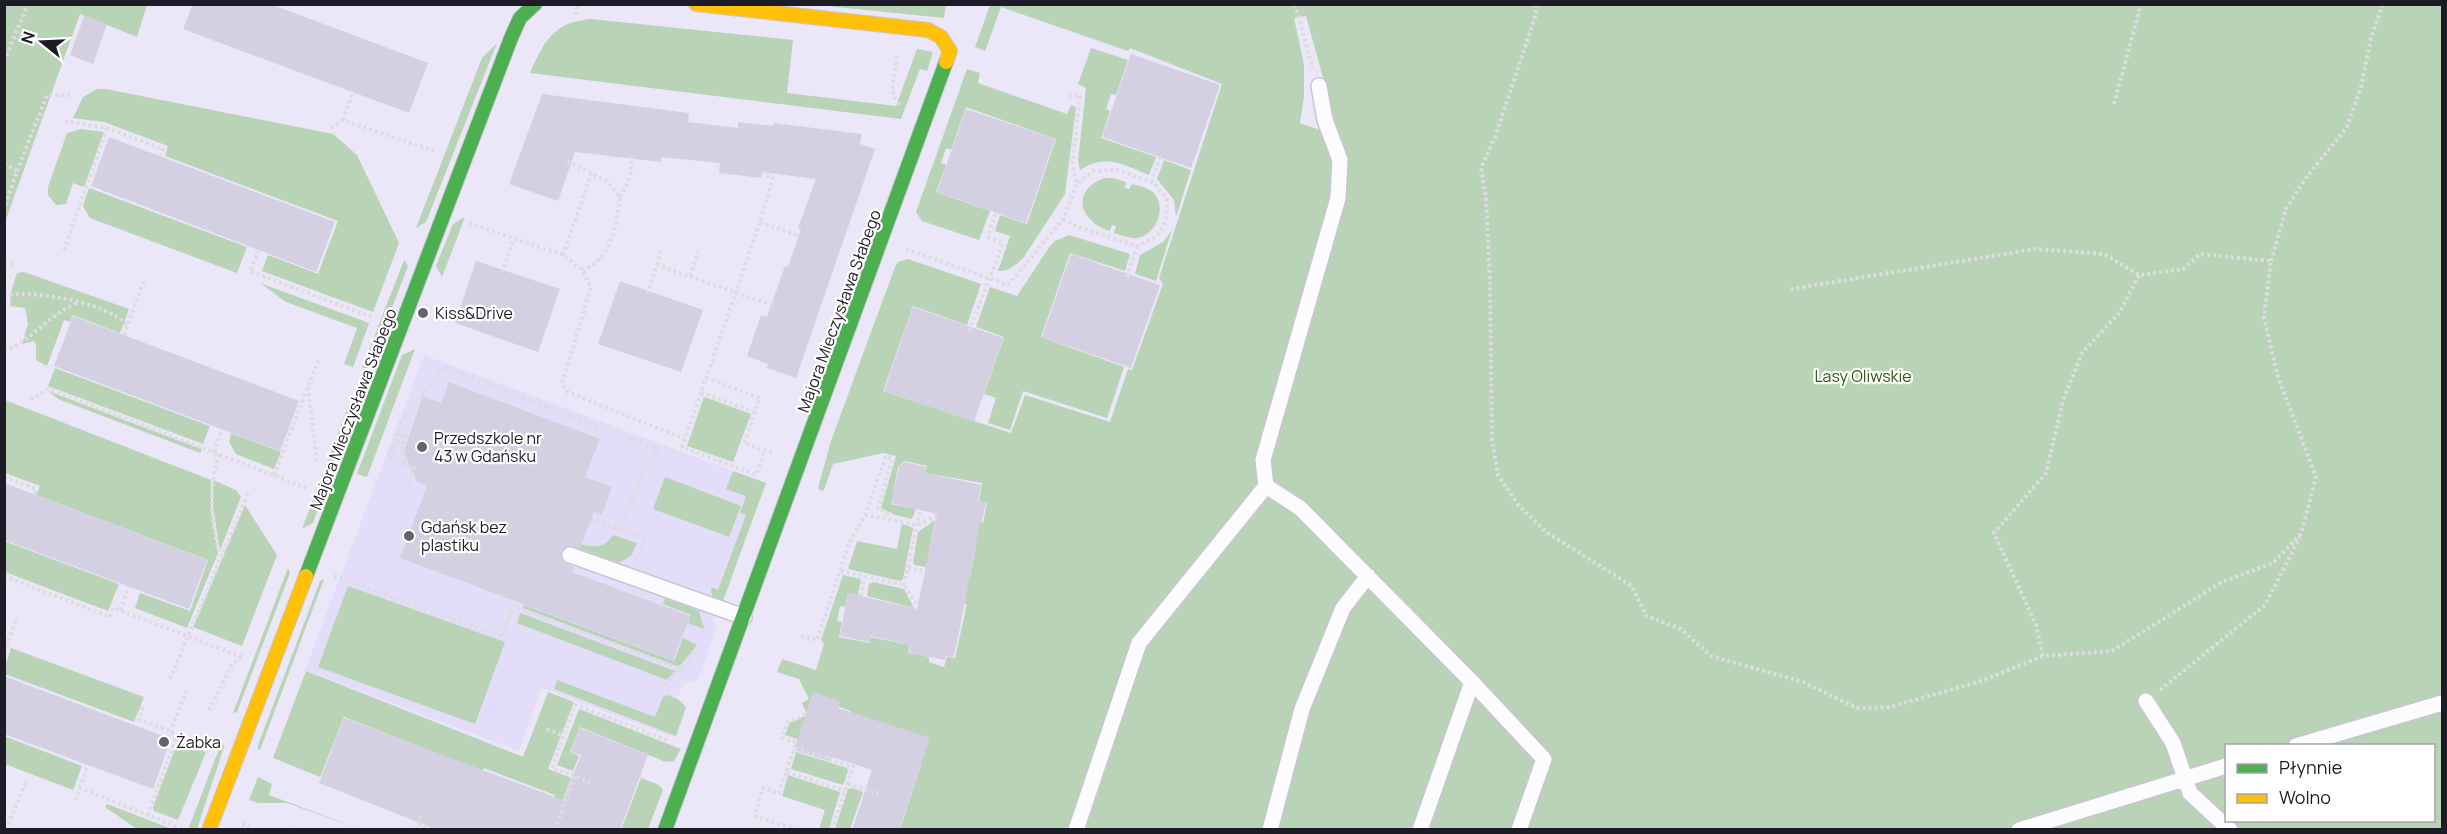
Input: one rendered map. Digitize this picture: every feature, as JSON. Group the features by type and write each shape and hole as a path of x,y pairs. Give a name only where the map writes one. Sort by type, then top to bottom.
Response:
{"street":[{"name":"Majora Mieczysława Słabego","path":"209,830 511,38 520,18 535,4"},
{"name":"Majora Mieczysława Słabego","path":"665,830 950,51 941,37 928,30 696,4"}],"lane":[{"path":"1076,830 1139,643 1266,486 1263,460 1338,198 1340,160 1325,120 1319,87"},
{"path":"1266,486 1300,508 1472,682 1544,759 1519,830"},
{"path":"570,555 744,617"},
{"path":"1270,830 1302,709 1343,608 1368,576"},
{"path":"1420,830 1472,682"},
{"path":"2146,701 2173,742 2190,793 2230,830"},
{"path":"2303,744 2442,703"},
{"path":"2019,830 2225,766"}],"path":[{"path":"4,61 28,4"},
{"path":"576,15 578,4"},
{"path":"1295,4 1319,87"},
{"path":"1536,4 1536,14 1510,93 1481,168 1486,198 1490,282 1492,440 1498,475 1519,506 1546,532 1632,586 1646,616 1682,629 1711,656 1803,682 1857,708 1890,707 1981,681 2043,656 2112,651 2222,582 2272,563 2301,534"},
{"path":"2114,104 2141,4"},
{"path":"2146,701 2265,605 2301,534 2316,477 2278,377 2264,318 2271,261 2286,209 2305,179 2347,127 2361,87 2371,38 2382,4"},
{"path":"898,49 892,92 902,114"},
{"path":"331,128 344,120 353,92"},
{"path":"4,209 47,94 74,96"},
{"path":"1069,97 1080,95 1072,166 1077,184"},
{"path":"344,120 441,153"},
{"path":"65,121 107,128 163,148 160,156"},
{"path":"64,250 107,128"},
{"path":"583,270 592,266 604,255 615,231 620,197 629,182 633,167 631,151"},
{"path":"1151,182 1160,158"},
{"path":"567,161 608,182 620,197"},
{"path":"4,163 17,171"},
{"path":"765,450 756,475 682,447 760,222 773,177 766,176 766,169"},
{"path":"917,253 1008,285 1063,219 1077,184 1093,171 1119,170 1151,182 1167,199 1167,218 1156,238 1137,246 1078,227 1063,219"},
{"path":"563,255 591,174"},
{"path":"969,331 1003,243 988,237 996,212"},
{"path":"760,222 799,236"},
{"path":"468,223 563,255 583,270 591,288 562,383 568,392 685,439"},
{"path":"502,273 514,239"},
{"path":"1127,277 1137,246"},
{"path":"647,294 662,247"},
{"path":"1791,289 2035,249 2104,254 2139,275 2183,269 2200,254 2271,261"},
{"path":"258,250 250,271 377,320"},
{"path":"690,276 698,252"},
{"path":"4,264 16,263"},
{"path":"657,265 774,306"},
{"path":"2043,656 2036,624 1994,533 2046,473 2063,401 2082,352 2120,312 2139,275"},
{"path":"124,335 144,280"},
{"path":"4,295 27,292 54,296 114,315 127,326"},
{"path":"4,351 40,329 63,309 78,303"},
{"path":"274,475 319,358"},
{"path":"389,459 400,424 443,367 658,449 644,468 625,518 617,529"},
{"path":"706,378 760,398 744,442 774,453"},
{"path":"308,387 315,459 320,471"},
{"path":"31,400 48,389 313,490"},
{"path":"701,393 755,412"},
{"path":"214,452 222,429"},
{"path":"389,459 402,432 407,434 401,451 406,458 407,465"},
{"path":"219,454 212,480 212,509 221,556"},
{"path":"379,455 414,468 406,491"},
{"path":"801,636 817,640 849,543 865,515 886,456 892,458 878,509 886,513 890,520"},
{"path":"4,477 36,489 34,494"},
{"path":"170,679 186,635 249,491"},
{"path":"904,585 920,510"},
{"path":"865,515 916,525 937,516"},
{"path":"591,519 642,537"},
{"path":"908,568 925,571"},
{"path":"841,571 904,585 918,606"},
{"path":"334,575 502,637 515,601"},
{"path":"4,576 110,617 113,608 120,610 249,659"},
{"path":"861,596 864,577"},
{"path":"120,610 129,587"},
{"path":"512,606 679,670 699,675"},
{"path":"5,651 17,618"},
{"path":"664,685 700,646 703,638"},
{"path":"209,710 232,665 242,656"},
{"path":"168,738 186,692"},
{"path":"591,783 552,768 575,705 679,744"},
{"path":"143,707 139,719 171,731 176,739 213,752"},
{"path":"797,830 755,816 764,788 779,793 787,772 796,742 782,738 787,723 805,714"},
{"path":"547,729 564,735"},
{"path":"148,815 176,739"},
{"path":"795,747 854,766 832,830"},
{"path":"828,759 830,751"},
{"path":"75,800 88,765"},
{"path":"787,772 845,791"},
{"path":"555,830 574,776"},
{"path":"6,830 27,781"},
{"path":"848,784 879,794"},
{"path":"80,788 184,830"},
{"path":"422,814 417,827 431,830"},
{"path":"236,822 256,830"}],"shaded area":[{"path":"424,355 765,483 712,616 717,628 698,679 683,684 676,701 684,715 675,738 542,688 519,751 305,670"}],"green space":[{"path":"5,5 147,5 137,37 80,14 5,222"},
{"path":"817,5 946,5 944,18"},
{"name":"Lasy Oliwskie","path":"990,5 2442,5 2442,829 900,829 921,765 849,719 851,711 821,701 807,742 785,735 790,723 807,715 802,703 809,699 799,679 777,672 782,659 816,670 824,644 821,640 843,575 861,579 858,595 848,593 845,607 840,606 837,621 842,622 839,637 869,643 870,637 910,645 908,653 929,657 929,662 944,667 947,657 955,658 967,604 958,602 970,576 976,546 970,545 975,521 983,523 987,503 979,501 982,483 925,473 927,466 905,461 898,467 891,504 916,509 912,519 895,515 881,508 896,456 883,453 833,464 824,490 821,491 818,488 831,441 895,267 898,262 908,259 981,284 967,325 913,306 883,391 1011,433 1025,395 1110,422 1128,369 1132,370 1163,284 1159,278 1222,84 1130,48 1128,51 1001,7 985,51 975,47","holes":["1306,16 1335,121 1320,130 1300,123 1304,97 1304,65 1294,18"]},
{"path":"591,19 793,40 787,93 896,106 917,49 933,52 927,71 920,69 901,119 530,73 545,43 559,29 567,24"},
{"path":"497,43 426,222 416,228 482,58"},
{"path":"1091,48 1128,60 1116,95 1111,94 1106,109 1110,111 1101,138 1156,157 1149,175 1115,162 1106,161 1080,170 1078,161 1086,88 1078,84"},
{"path":"967,69 980,73 978,83 1067,114 1071,105 1076,107 1065,194 1024,257 1012,267 1002,271 998,271 1010,236 995,231 1000,215 1027,224 1056,139 966,107 951,150 946,148 941,163 946,165 936,192 990,211 979,240 922,221 916,212"},
{"path":"97,89 333,134 357,155 399,243 373,312 262,271 268,255 318,274 338,221 165,156 168,146 104,122 73,118 83,97"},
{"path":"81,129 104,132 84,187 73,183 66,204 56,205 48,195 48,187 67,133"},
{"path":"1164,160 1191,170 1176,217 1174,200 1157,179"},
{"path":"1104,178 1126,182 1125,188 1129,189 1132,184 1143,187 1156,195 1160,210 1151,231 1144,236 1131,238 1114,233 1116,226 1112,225 1110,231 1092,221 1086,214 1083,198 1086,190"},
{"path":"89,188 247,247 237,273 90,218 83,206"},
{"path":"465,217 442,277 436,266 453,224"},
{"path":"1172,230 1156,281 1135,274 1140,255 1163,242"},
{"path":"1069,235 1130,254 1125,271 1070,253 1041,337 1124,367 1107,418 1023,391 1010,430 988,423 996,398 984,394 1004,337 976,327 990,287 1017,296 1050,246 1055,241"},
{"path":"404,260 408,266 369,368 362,368"},
{"path":"24,272 129,309 120,333 73,315 70,322 64,320 47,366 36,360 34,341 22,344 28,324 25,308 10,306 11,292 17,273"},
{"path":"260,283 369,323 353,367 344,364 357,328 286,302"},
{"path":"415,349 367,477 357,474 402,355"},
{"path":"55,368 210,426 203,444 48,386"},
{"path":"48,391 202,449 200,453 58,399"},
{"path":"704,397 751,414 733,462 687,446"},
{"path":"5,400 211,480 211,509 218,553 187,628 135,608 140,593 190,611 208,560 36,495 40,486 5,473"},
{"path":"348,407 350,417 313,523 302,529"},
{"path":"231,433 281,452 274,469 236,454 229,442"},
{"path":"733,471 766,483 723,601 712,597 711,587 718,590 746,515 740,513 746,496 726,489"},
{"path":"665,477 741,506 729,537 653,509"},
{"path":"213,480 236,490 241,497 220,550 213,508"},
{"path":"245,505 277,555 242,646 193,627"},
{"path":"935,520 926,567 915,565 913,562 918,532"},
{"path":"902,524 913,528 903,579 900,581 848,569 857,541 897,549"},
{"path":"613,535 637,543 631,556 619,563 565,543 567,539 598,546 608,541"},
{"path":"4,541 119,584 108,611 5,572"},
{"path":"288,568 290,573 237,712 233,713"},
{"path":"324,579 260,750 257,748 320,581"},
{"path":"873,582 904,589 914,608 867,596 869,584"},
{"path":"348,586 505,642 475,724 318,667"},
{"path":"665,598 699,611 704,629 688,623 691,615 663,604"},
{"path":"524,605 674,661 683,638 697,645 679,667 523,608"},
{"path":"520,613 675,671 667,680 517,623"},
{"path":"11,648 144,697 134,722 5,674"},
{"path":"306,671 523,757 548,692 574,702 548,769 571,778 551,829 543,827 555,795 484,768 482,771 344,717 320,777 273,758"},
{"path":"557,680 655,717 663,697 667,695 679,700 686,707 676,736 554,689"},
{"path":"579,709 681,749 674,761 666,762 580,727 570,752 579,756 573,771 557,765"},
{"path":"4,736 82,766 73,790 5,764"},
{"path":"222,741 224,747 197,829 188,830"},
{"path":"181,743 206,752 178,820 154,811 153,807 177,744"},
{"path":"796,752 847,768 843,785 791,769"},
{"path":"788,775 840,792 829,829 819,829 825,810 782,796"},
{"path":"258,777 272,784 269,795 360,829 287,803 258,803 249,800"},
{"path":"641,778 659,785 663,790 648,829 621,830"},
{"path":"848,789 863,792 850,829 835,829"},
{"path":"107,804 172,829 137,829 105,807"}],"building":[{"path":"193,4 270,4 428,63 409,113 183,29"},
{"path":"84,16 107,24 93,64 70,55"},
{"path":"1131,54 1220,85 1191,168 1102,137"},
{"path":"542,94 689,113 688,122 738,128 738,122 773,126 774,123 862,134 860,144 875,149 796,378 767,368 768,364 747,356 761,315 767,317 785,266 788,267 801,229 798,228 816,179 762,172 761,178 719,173 720,163 661,157 661,162 575,152 558,201 509,184"},
{"path":"966,109 1055,139 1026,223 937,192"},
{"path":"109,137 335,222 316,272 91,186"},
{"path":"1071,254 1160,285 1131,368 1042,337"},
{"path":"476,261 560,289 538,352 455,323"},
{"path":"620,281 703,310 681,372 598,344"},
{"path":"913,307 1003,338 974,422 884,391"},
{"path":"73,316 299,401 280,451 54,366"},
{"path":"449,382 600,439 585,477 612,487 602,515 594,512 580,548 568,546 561,551 561,557 563,562 574,567 572,572 690,616 673,660 400,558 427,486 417,482 404,451 423,396 441,403"},
{"path":"905,462 926,467 925,473 981,485 978,501 986,503 982,522 980,522 956,648 953,657 946,656 945,660 909,653 911,645 870,636 869,642 840,636 848,593 917,609 937,514 891,503 899,467"},
{"path":"4,483 207,560 189,609 4,540"},
{"path":"4,676 171,739 153,789 4,734"},
{"path":"813,692 840,701 838,708 930,738 899,830 852,830 872,770 833,757 831,762 794,750"},
{"path":"344,718 563,800 581,755 571,752 580,728 648,755 620,830 438,830 319,783"}],"traffic: fast":[{"path":"306,576 511,38 520,18 535,4"},
{"path":"665,830 946,62"}],"traffic: slow":[{"path":"696,4 928,30 941,37 950,51 946,62"},
{"path":"209,830 306,576"}],"place":[{"name":"Kiss&Drive","path":"423,313"},
{"name":"Przedszkole nr 43 w Gdańsku","path":"422,447"},
{"name":"Gdańsk bez plastiku","path":"409,536"},
{"name":"Żabka","path":"164,742"}]}
